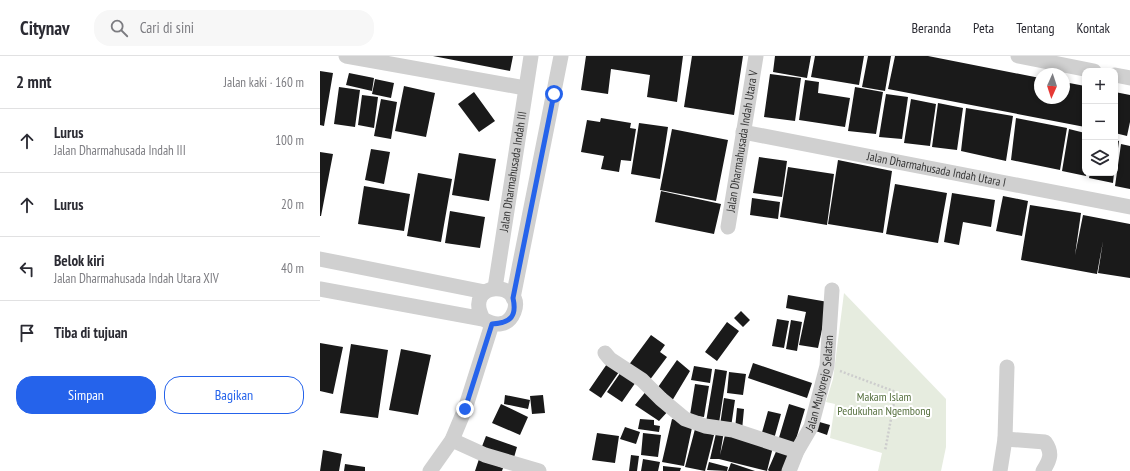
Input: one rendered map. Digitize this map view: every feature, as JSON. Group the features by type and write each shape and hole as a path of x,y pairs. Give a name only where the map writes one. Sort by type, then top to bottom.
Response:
{"street":[{"name":"Jalan Dharmahusada Indah III","path":"490,290 531,56"},
{"name":"Jalan Dharmahusada Indah III","path":"513,298 561,56"},
{"name":"Jalan Dharmahusada Indah Utara V","path":"728,227 756,56"},
{"path":"1018,56 1082,69"},
{"path":"353,57 525,88"},
{"path":"1118,76 1130,78"},
{"name":"Jalan Dharmahusada Indah Utara I","path":"743,132 1130,207"},
{"path":"320,259 490,290 506,290 513,298 515,308 512,318 503,324 320,289"},
{"path":"488,322 479,310 479,300 490,290"},
{"name":"Jalan Mulyorejo Selatan","path":"789,471 797,451 810,427 827,366 832,290"},
{"path":"430,471 452,440 465,409 488,322"},
{"path":"605,353 610,359 642,380 684,419 705,426 733,430 797,451"},
{"path":"1000,471 1005,439 1007,367"},
{"path":"1005,439 1045,442 1050,454 1049,461 1043,471"},
{"path":"452,440 485,455 539,471"}],"path":[{"path":"827,366 896,392 885,450"}],"green space":[{"name":"Makam Islam Pedukuhan Ngembong","path":"844,293 946,399 946,447 941,471 878,471 882,453 830,438 835,404 826,402 833,379"}],"building":[{"path":"433,56 513,56 510,71"},
{"path":"586,56 683,56 677,102 647,97 650,75 611,69 608,94 581,90"},
{"path":"692,56 743,56 734,115 684,107"},
{"path":"775,56 811,56 807,78 773,72"},
{"path":"815,56 864,56 859,85 811,77"},
{"path":"868,56 891,56 885,91 862,87"},
{"path":"895,56 928,56 1034,77 1034,104 1070,104 1070,83 1082,85 1082,126 888,89"},
{"path":"320,71 333,73 324,126 320,125"},
{"path":"349,73 374,78 372,91 346,85"},
{"path":"770,74 801,78 795,121 764,117"},
{"path":"375,79 394,83 391,98 372,94"},
{"path":"805,80 819,82 818,93 850,98 845,127 799,120"},
{"path":"404,86 435,93 426,137 395,131"},
{"path":"339,87 360,90 355,127 334,124"},
{"path":"855,87 883,92 876,134 848,131"},
{"path":"474,92 495,121 479,132 458,104"},
{"path":"1118,93 1130,95 1130,122 1127,136 1118,134"},
{"path":"886,94 908,97 902,139 879,137"},
{"path":"362,95 378,97 374,128 358,125"},
{"path":"381,99 397,102 391,139 374,136"},
{"path":"911,99 936,104 930,146 904,143"},
{"path":"938,103 963,108 957,150 932,147"},
{"path":"966,108 1013,116 1006,161 961,151"},
{"path":"601,118 631,123 630,128 636,129 631,161 621,160 619,172 601,169 604,156 581,152 587,120 600,122"},
{"path":"1016,118 1067,128 1060,170 1011,160"},
{"path":"639,123 668,127 660,179 631,174"},
{"path":"672,129 728,140 716,201 660,190"},
{"path":"1069,129 1082,132 1082,175 1062,171"},
{"path":"1121,144 1130,146 1130,189 1115,186 1116,176 1118,176"},
{"path":"371,149 390,152 384,184 365,180"},
{"path":"320,152 333,154 321,216 320,216"},
{"path":"459,153 496,159 489,201 452,195"},
{"path":"759,157 787,161 782,197 753,193"},
{"path":"838,160 892,171 883,233 828,224"},
{"path":"788,167 834,174 827,225 780,217"},
{"path":"418,173 452,179 441,242 407,236"},
{"path":"1089,176 1114,176 1113,183 1089,178"},
{"path":"895,184 947,193 938,243 886,234"},
{"path":"364,186 410,194 404,231 358,224"},
{"path":"661,191 721,204 714,234 655,222"},
{"path":"952,193 995,200 991,227 963,222 959,245 944,242"},
{"path":"1003,196 1028,201 1022,236 996,231"},
{"path":"752,198 780,202 778,219 750,215"},
{"path":"1030,205 1081,213 1075,255 1083,215 1130,224 1130,278 1098,273 1103,241 1097,274 1021,260"},
{"path":"450,211 485,217 480,248 445,243"},
{"path":"788,295 828,302 818,348 799,345 806,312 786,308"},
{"path":"741,311 750,320 743,327 734,318"},
{"path":"777,319 789,321 784,348 772,346"},
{"path":"791,320 802,322 797,351 786,349"},
{"path":"727,322 739,331 717,361 705,352"},
{"path":"651,335 665,345 660,352 667,357 649,381 628,366"},
{"path":"320,343 343,347 333,394 320,391"},
{"path":"351,344 388,350 378,418 340,413"},
{"path":"401,349 431,355 418,415 389,410"},
{"path":"677,360 690,371 672,401 656,390"},
{"path":"609,361 621,369 601,398 589,390"},
{"path":"753,363 812,383 807,398 748,378"},
{"path":"694,366 712,369 710,383 691,380"},
{"path":"623,369 638,379 622,402 607,392"},
{"path":"715,369 727,371 719,423 706,422"},
{"path":"729,372 746,374 743,395 727,393"},
{"path":"695,384 709,386 704,417 690,415"},
{"path":"647,390 670,409 659,421 635,405"},
{"path":"505,395 530,400 528,409 504,404"},
{"path":"543,395 545,413 532,414 530,396"},
{"path":"724,398 735,400 731,427 720,425"},
{"path":"501,404 528,417 520,435 492,423"},
{"path":"789,404 805,409 794,446 778,441"},
{"path":"737,408 744,409 742,430 735,429"},
{"path":"768,411 781,414 774,439 761,436"},
{"path":"640,419 654,420 654,425 660,426 659,432 638,429"},
{"path":"672,419 693,423 684,466 662,462"},
{"path":"816,421 830,425 827,435 813,430"},
{"path":"625,427 640,432 636,444 620,439"},
{"path":"695,429 714,435 705,471 685,467"},
{"path":"717,429 724,431 720,455 725,435 773,447 767,471 719,459 710,459"},
{"path":"597,433 619,436 615,463 592,460"},
{"path":"643,433 661,435 658,457 641,455"},
{"path":"486,436 517,447 513,461 481,449"},
{"path":"778,447 793,453 786,471 769,471 768,470"},
{"path":"323,450 342,454 339,471 320,471"},
{"path":"631,455 639,456 637,471 629,471"},
{"path":"479,459 503,468 502,471 475,471"},
{"path":"643,459 660,462 658,471 641,471"},
{"path":"709,462 728,467 727,471 707,470"},
{"path":"731,463 755,471 728,471"},
{"path":"345,464 365,467 365,471 344,471"},
{"path":"663,466 681,468 680,471 663,471"}],"route":[{"path":"465,409 492,324 503,324 512,318 515,308 513,298 554,94"}]}
